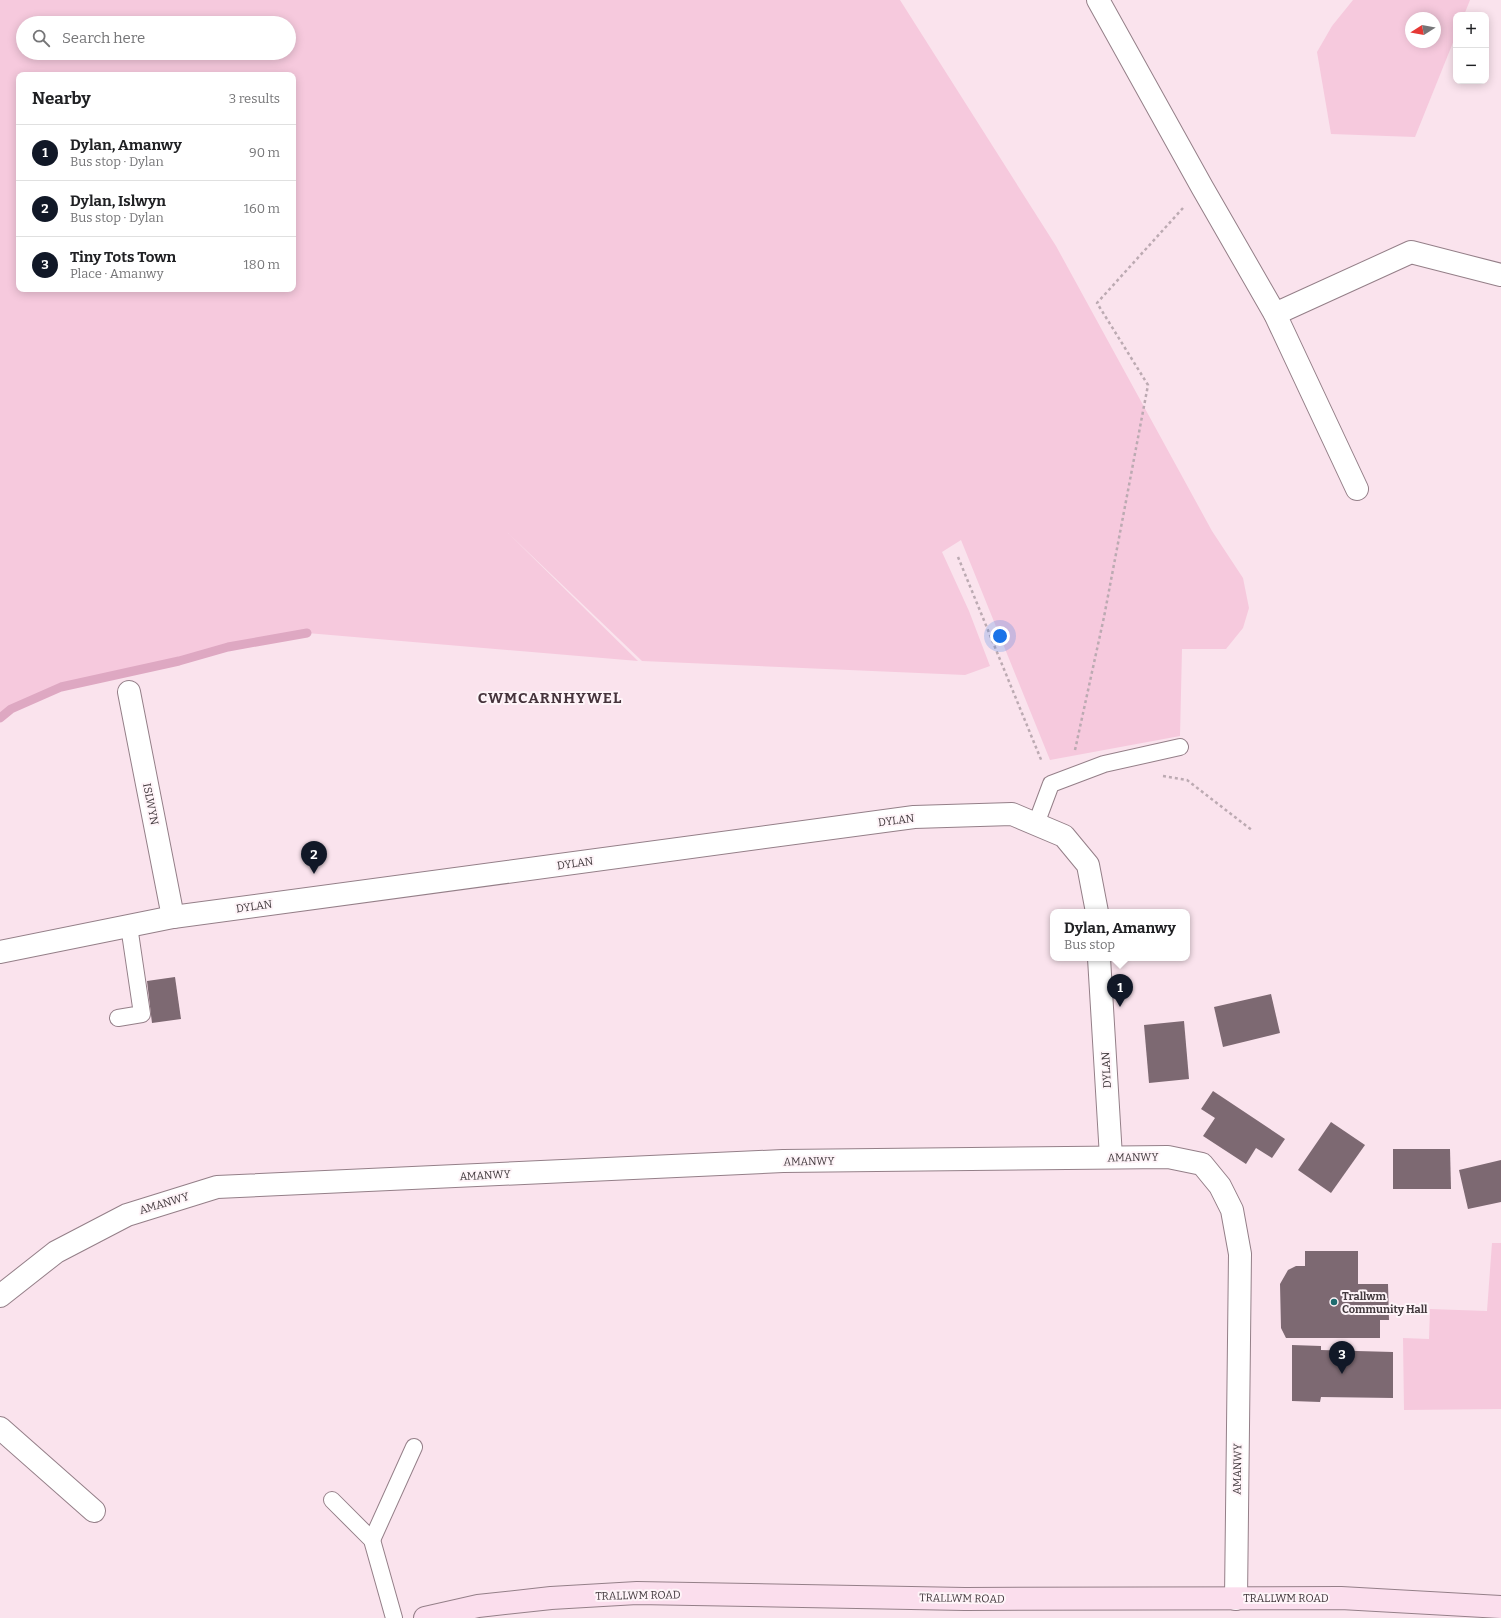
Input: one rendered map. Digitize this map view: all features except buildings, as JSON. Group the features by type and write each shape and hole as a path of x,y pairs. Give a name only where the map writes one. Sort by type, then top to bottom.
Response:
{"street":[{"path":"1098,0 1202,187 1275,314 1357,489"},
{"path":"1275,314 1411,252 1501,275"},
{"name":"ISLWYN","path":"129,692 173,917"},
{"name":"DYLAN","path":"0,952 173,917 914,817 1012,814 1064,836 1088,865 1096,909"},
{"name":"DYLAN","path":"1099,961 1111,1157"},
{"name":"AMANWY","path":"0,1296 56,1252 127,1215 217,1187 782,1161 1168,1157 1202,1164 1220,1186 1232,1210 1240,1254 1236,1599"},
{"path":"0,1428 94,1510"},
{"name":"TRALLWM ROAD","path":"425,1618 485,1605 551,1598 637,1593 965,1599 1341,1598 1449,1611 1501,1607"}],"lane":[{"path":"1036,824 1051,784 1104,764 1180,746"},
{"path":"118,1018 142,1014 129,926"},
{"path":"372,1540 414,1447"},
{"path":"332,1500 372,1540 394,1618"}],"path":[{"path":"1069,777 1104,617 1148,385 1097,303 1202,187"},
{"path":"958,557 1051,784"},
{"path":"1158,775 1187,780 1253,831"}],"shaded area":[{"path":"0,0 900,0 1056,246 1212,531 1243,578 1249,608 1243,628 1226,649 1182,649 1180,736 1050,760 961,540 942,552 969,611 990,666 965,675 642,661 507,532 638,661 307,633 228,647 179,661 61,687 11,709 0,718"},
{"path":"1353,0 1470,0 1465,12 1453,12 1453,42 1415,137 1331,134 1317,52 1332,26"},
{"path":"1492,1243 1501,1243 1501,1409 1404,1410 1403,1338 1429,1339 1430,1309 1487,1311"}],"waterway":[{"path":"0,718 11,709 61,687 179,661 228,647 307,633"}],"place":[{"name":"Dylan, Islwyn","path":"314,874"},
{"name":"Dylan, Amanwy","path":"1120,1007"},
{"name":"Trallwm Community Hall","path":"1334,1302"},
{"name":"Tiny Tots Town","path":"1342,1374"}],"district":[{"name":"CWMCARNHYWEL","path":"550,698"}]}
